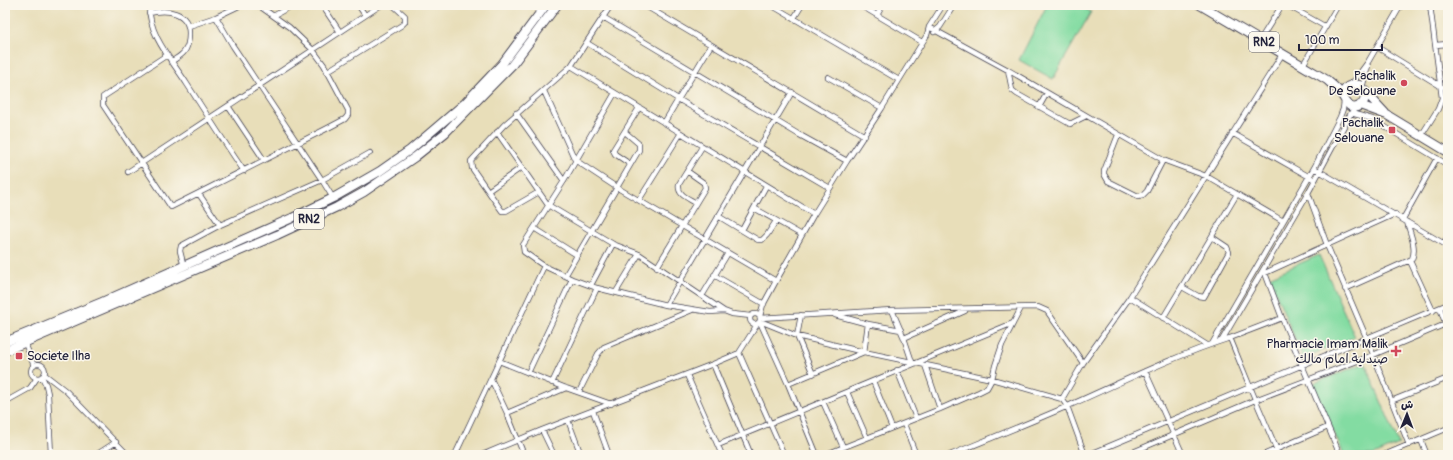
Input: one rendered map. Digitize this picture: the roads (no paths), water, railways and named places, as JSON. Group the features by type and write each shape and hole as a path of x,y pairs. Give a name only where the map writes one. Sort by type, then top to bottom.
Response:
{"highway":[{"name":"RN2","path":"5,351 185,270 333,198 380,171 410,150 464,103 502,64 546,5"},
{"name":"RN2","path":"5,342 277,235 337,207 374,186 415,157 445,133 498,80 527,46 557,5"},
{"name":"RN2","path":"1200,5 1327,80 1350,106 1359,106 1387,115 1448,152"},
{"name":"RN2","path":"1327,80 1349,86 1355,84 1364,90 1387,115"},
{"path":"1343,98 1345,89 1349,86"},
{"path":"1359,106 1364,100 1364,90"}],"street":[{"path":"150,5 149,13 156,35 167,55 244,171"},
{"path":"189,26 216,17 241,5"},
{"path":"167,55 103,97 102,100 103,104 171,207 345,119 348,115 348,110 320,59 313,50 289,27 258,5"},
{"path":"274,16 293,5"},
{"path":"322,5 340,32"},
{"path":"358,5 365,15"},
{"path":"128,172 381,5"},
{"path":"326,72 402,26 405,22 405,16 393,5"},
{"path":"539,192 504,212 488,192 472,168 471,163 473,158 516,113 544,91 571,66 611,5"},
{"path":"644,5 865,136"},
{"path":"771,5 899,80"},
{"path":"794,18 802,5"},
{"path":"860,5 922,42"},
{"path":"877,15 883,5"},
{"path":"928,35 929,27 943,5"},
{"path":"751,336 752,318 763,304 814,214 847,161 865,136 922,42 928,35 940,27 954,5"},
{"path":"1260,40 1282,5"},
{"path":"1287,5 1326,27"},
{"path":"1303,65 1338,5"},
{"path":"1349,86 1364,68 1401,5"},
{"path":"1420,136 1441,104 1442,98 1442,87 1430,5"},
{"path":"149,13 161,10 170,11 179,14 189,26 189,38 184,52 172,62"},
{"path":"216,17 233,46 333,198"},
{"path":"603,17 775,120 847,161"},
{"path":"929,27 1008,70 1162,160 1206,176 1288,224"},
{"path":"587,42 678,99 830,188"},
{"path":"1435,45 1448,44"},
{"path":"664,123 711,45"},
{"path":"1376,47 1442,87"},
{"path":"1062,398 1084,363 1130,297 1283,53"},
{"path":"1364,90 1370,58"},
{"path":"571,66 814,214"},
{"path":"1008,70 1014,92 1039,107 1070,124 1086,116"},
{"path":"828,77 882,108"},
{"path":"544,91 575,160 616,187 776,281"},
{"path":"666,305 792,92"},
{"path":"615,93 564,181 523,245 522,248 527,255 544,266 565,276 597,288 666,305 710,312 724,311 760,320 797,336 992,379 1062,398 1067,406 1085,455"},
{"path":"1039,107 1047,93"},
{"path":"1209,344 1314,168 1340,117 1343,109 1343,98"},
{"path":"228,106 264,160"},
{"path":"1222,340 1263,272 1288,224 1308,193 1351,113 1359,106"},
{"path":"630,164 614,152 614,148 639,108"},
{"path":"516,113 564,181"},
{"path":"1351,113 1372,119 1448,165"},
{"path":"497,132 548,205 613,244 639,254 724,311"},
{"path":"565,276 639,150 640,146 637,141 625,132"},
{"path":"639,200 680,133"},
{"path":"1232,133 1315,180"},
{"path":"1118,135 1104,171 1108,181 1138,196 1143,195 1147,191 1162,160"},
{"path":"696,203 680,194 679,184 702,146"},
{"path":"185,270 180,251 181,246 220,226 322,180 370,152"},
{"path":"1345,289 1410,262 1414,252 1405,220 1437,158"},
{"path":"488,192 522,167"},
{"path":"1314,168 1446,245 1448,236"},
{"path":"657,267 705,188 705,184 687,171"},
{"path":"742,230 766,186"},
{"path":"1308,193 1327,246 1367,339 1408,445"},
{"path":"199,194 220,226"},
{"path":"1163,318 1237,194"},
{"path":"754,208 802,235"},
{"path":"1263,272 1327,246 1395,214"},
{"path":"718,216 758,240 762,240 767,235 776,221"},
{"path":"534,228 578,254"},
{"path":"1182,287 1198,296 1204,296 1229,252 1226,247 1212,237"},
{"path":"591,285 613,244"},
{"path":"702,296 728,253"},
{"path":"616,292 639,254"},
{"path":"1410,262 1433,311"},
{"path":"455,455 544,266"},
{"path":"1255,268 1263,272 1340,455"},
{"path":"714,275 763,304"},
{"path":"528,373 572,279"},
{"path":"552,383 597,288"},
{"path":"1130,297 1209,344"},
{"path":"482,455 739,353 760,320 763,304"},
{"path":"1088,455 1448,304"},
{"path":"752,318 754,324 760,320 892,310 968,310 1038,307 1047,311 1084,363"},
{"path":"824,455 904,424 987,388 992,379 997,359 1021,308"},
{"path":"1440,308 1447,324 1448,331"},
{"path":"579,392 598,354 604,347 694,310"},
{"path":"892,310 901,330 912,362"},
{"path":"904,338 968,310"},
{"path":"831,314 868,324 901,330"},
{"path":"801,316 797,336 813,374"},
{"path":"950,455 1209,344 1230,338 1282,318"},
{"path":"760,320 788,384 816,455"},
{"path":"718,445 1013,323"},
{"path":"864,352 868,324"},
{"path":"1126,455 1255,400 1373,355 1447,324"},
{"path":"1230,338 1279,455"},
{"path":"25,343 34,366 32,373 41,376 66,391 128,455"},
{"path":"788,384 864,352"},
{"path":"739,353 784,455"},
{"path":"499,361 552,383 611,404"},
{"path":"714,364 752,455"},
{"path":"5,402 30,388 41,376 43,367 38,365 34,366"},
{"path":"925,365 940,409"},
{"path":"897,370 916,418"},
{"path":"1145,371 1169,421 1183,455"},
{"path":"687,374 722,455"},
{"path":"41,376 46,385 48,394 52,455"},
{"path":"1391,401 1448,378"},
{"path":"492,379 519,440 524,455"},
{"path":"873,381 892,428"},
{"path":"507,412 566,388"},
{"path":"847,392 867,438"},
{"path":"823,402 843,447"},
{"path":"593,410 610,455"},
{"path":"568,420 581,455"},
{"path":"904,424 916,455"},
{"path":"1263,455 1328,427"},
{"path":"1384,455 1448,428"},
{"path":"542,430 554,455"},
{"path":"1421,440 1427,455"},
{"path":"96,455 116,442"}],"place":[{"name":"Pachalik De Selouane","path":"1404,83"},
{"name":"Pachalik Selouane","path":"1392,130"},
{"name":"Pharmacie Imam Malik صيدلية امام مالك","path":"1396,351"},
{"name":"Societe Ilha","path":"19,356"}]}
